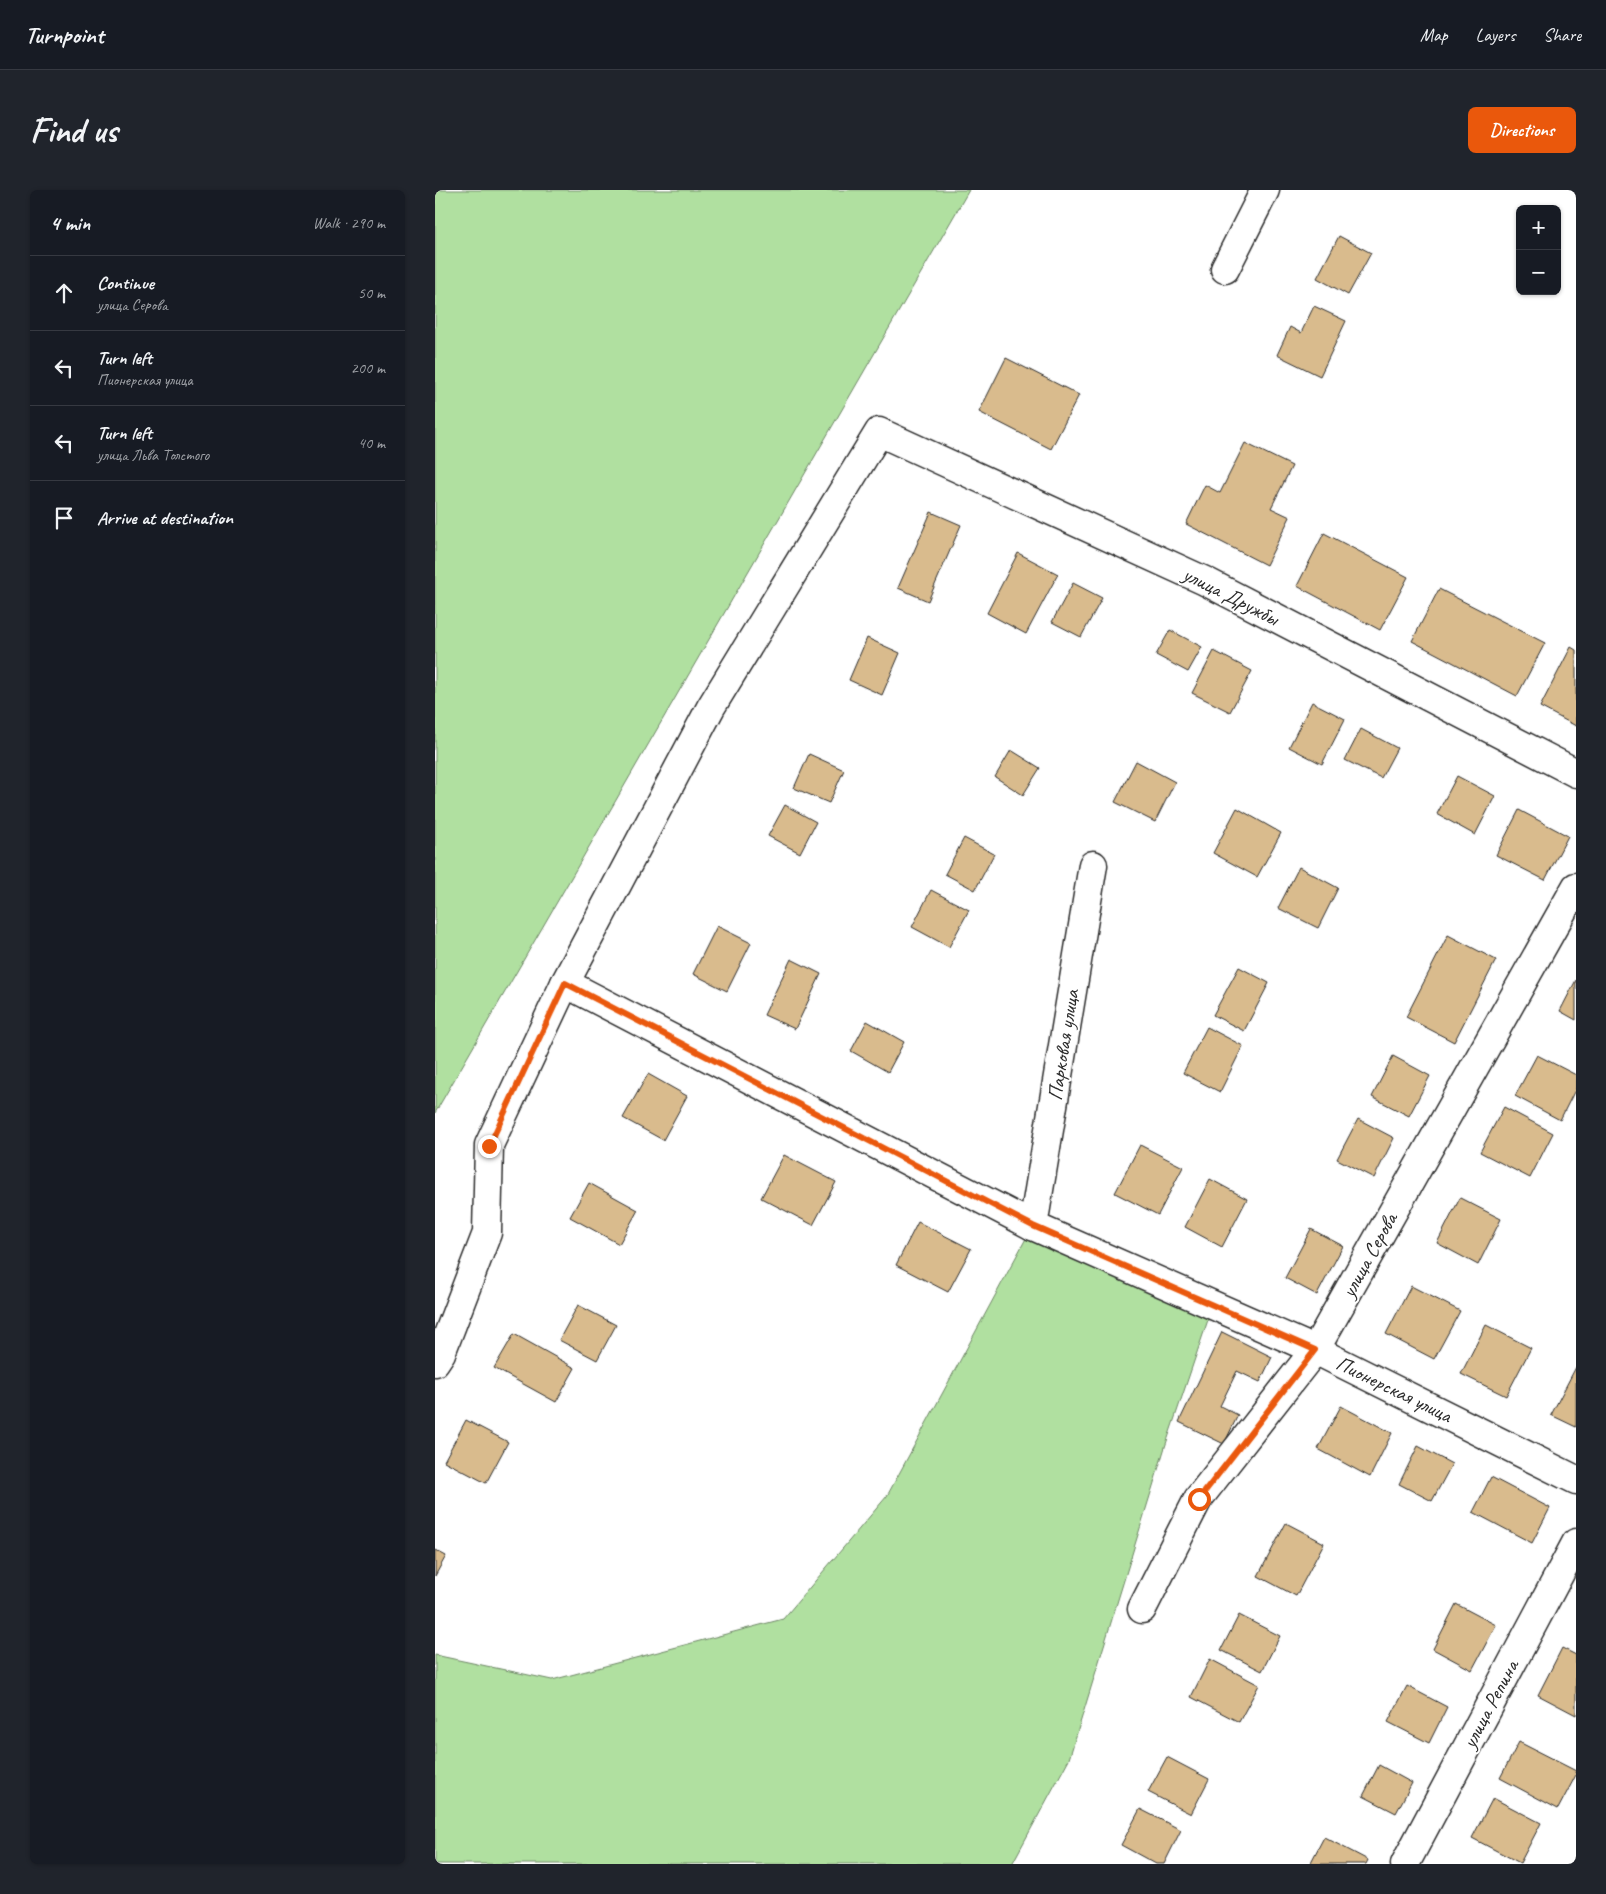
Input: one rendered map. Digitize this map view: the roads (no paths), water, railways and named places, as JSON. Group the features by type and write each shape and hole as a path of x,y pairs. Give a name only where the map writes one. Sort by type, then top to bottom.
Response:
{"street":[{"path":"1225,269 1265,190"},
{"name":"улица Дружбы","path":"565,983 711,706 879,432 1205,581 1576,773"},
{"name":"Парковая улица","path":"1033,1226 1093,865"},
{"name":"улица Серова","path":"1142,1610 1199,1499 1315,1350 1576,887"},
{"path":"435,1362 441,1353 487,1233 489,1146 565,983"},
{"name":"Пионерская улица","path":"565,983 1033,1226 1315,1350 1576,1480"},
{"name":"улица Репина","path":"1405,1864 1576,1543"}]}
